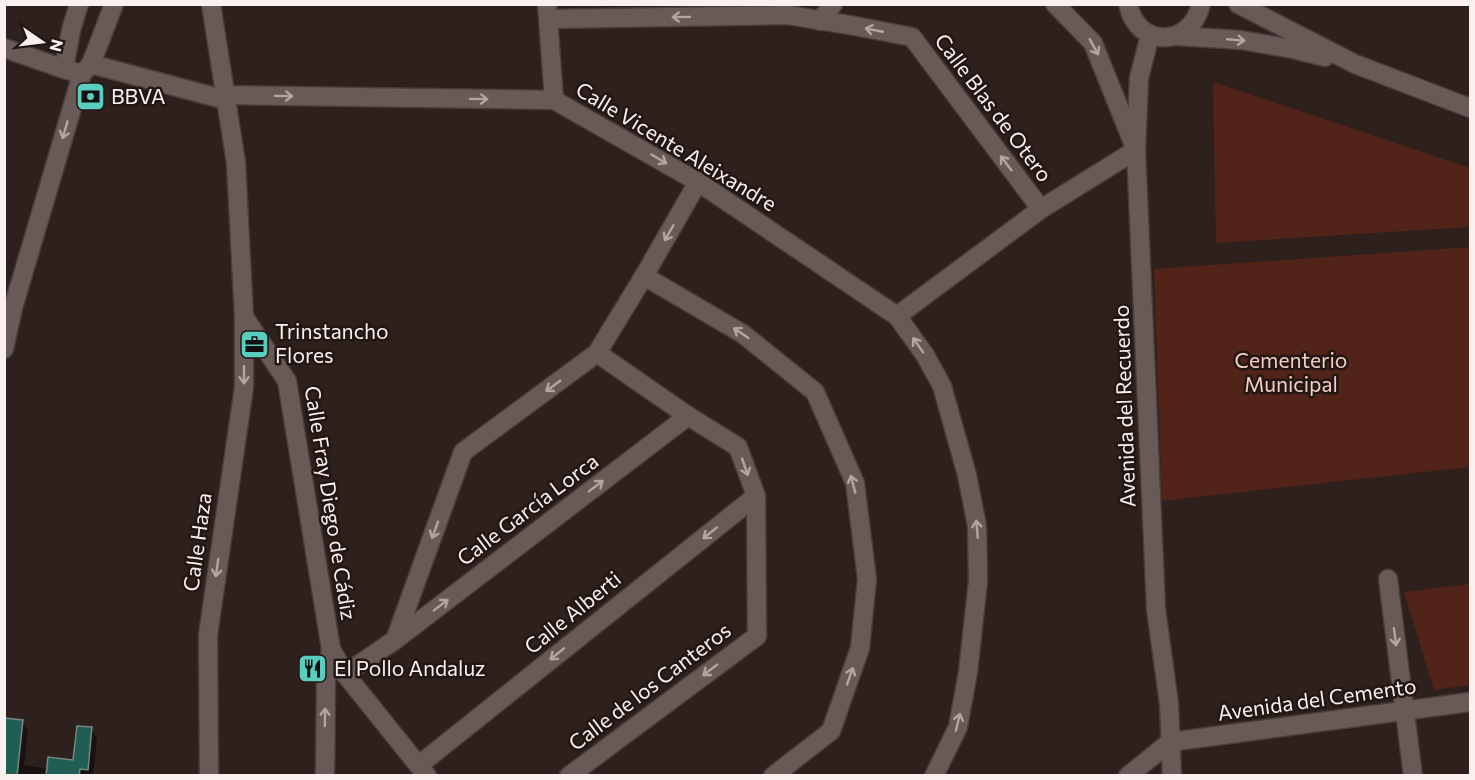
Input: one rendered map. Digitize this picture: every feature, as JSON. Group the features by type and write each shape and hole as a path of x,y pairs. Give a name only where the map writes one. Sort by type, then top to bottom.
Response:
{"street":[{"path":"79,4 71,30 79,69"},
{"path":"4,349 9,307 79,69 114,4"},
{"path":"211,4 236,163 244,317"},
{"path":"820,21 834,4"},
{"path":"934,776 958,727 968,672 978,581 978,526 967,475 942,386 925,355 897,316 1041,209 1136,150 1093,42 1055,4"},
{"path":"1113,4 1144,31 1168,38 1187,31 1194,23 1201,4"},
{"path":"1128,4 1132,17 1144,31"},
{"path":"1238,4 1356,64 1470,108"},
{"name":"Calle Blas de Otero","path":"548,12 718,11 788,15 912,37 1041,209"},
{"path":"548,12 554,100"},
{"name":"Avenida del Recuerdo","path":"1144,31 1139,78 1136,150 1156,609 1169,704 1172,776"},
{"path":"1177,36 1241,40 1293,49 1356,64"},
{"name":"Calle Vicente Aleixandre","path":"4,48 79,69 226,98 554,100 698,182 897,316"},
{"path":"395,640 463,452 597,353 698,182"},
{"path":"644,276 743,334 815,392 855,483 867,579 860,648 831,732 773,776"},
{"name":"Calle Fray Diego de Cádiz","path":"244,317 287,381 331,649 345,674 423,770"},
{"name":"Calle Haza","path":"209,776 208,635 244,387 244,317"},
{"path":"597,353 688,417 738,447 756,496"},
{"name":"Calle García Lorca","path":"345,674 395,640 688,417"},
{"name":"Calle de los Canteros","path":"569,776 757,636 756,496"},
{"name":"Calle Alberti","path":"423,770 756,496"},
{"path":"1388,579 1413,776"},
{"path":"325,776 326,680 331,649"},
{"name":"Avenida del Cemento","path":"1170,742 1470,702"},
{"path":"1128,776 1170,742"}],"green space":[{"path":"1213,82 1470,168 1470,227 1216,243"},
{"name":"Cementerio Municipal","path":"1470,247 1470,467 1162,501 1154,269"},
{"path":"1470,584 1470,685 1434,690 1404,592"}],"building":[{"path":"4,718 23,720 17,776 4,776"},
{"path":"77,726 92,727 88,770 80,769 79,776 46,776 48,757 73,760"}],"place":[{"name":"BBVA","path":"90,97"},
{"name":"Trinstancho Flores","path":"254,344"},
{"name":"El Pollo Andaluz","path":"313,669"}]}
